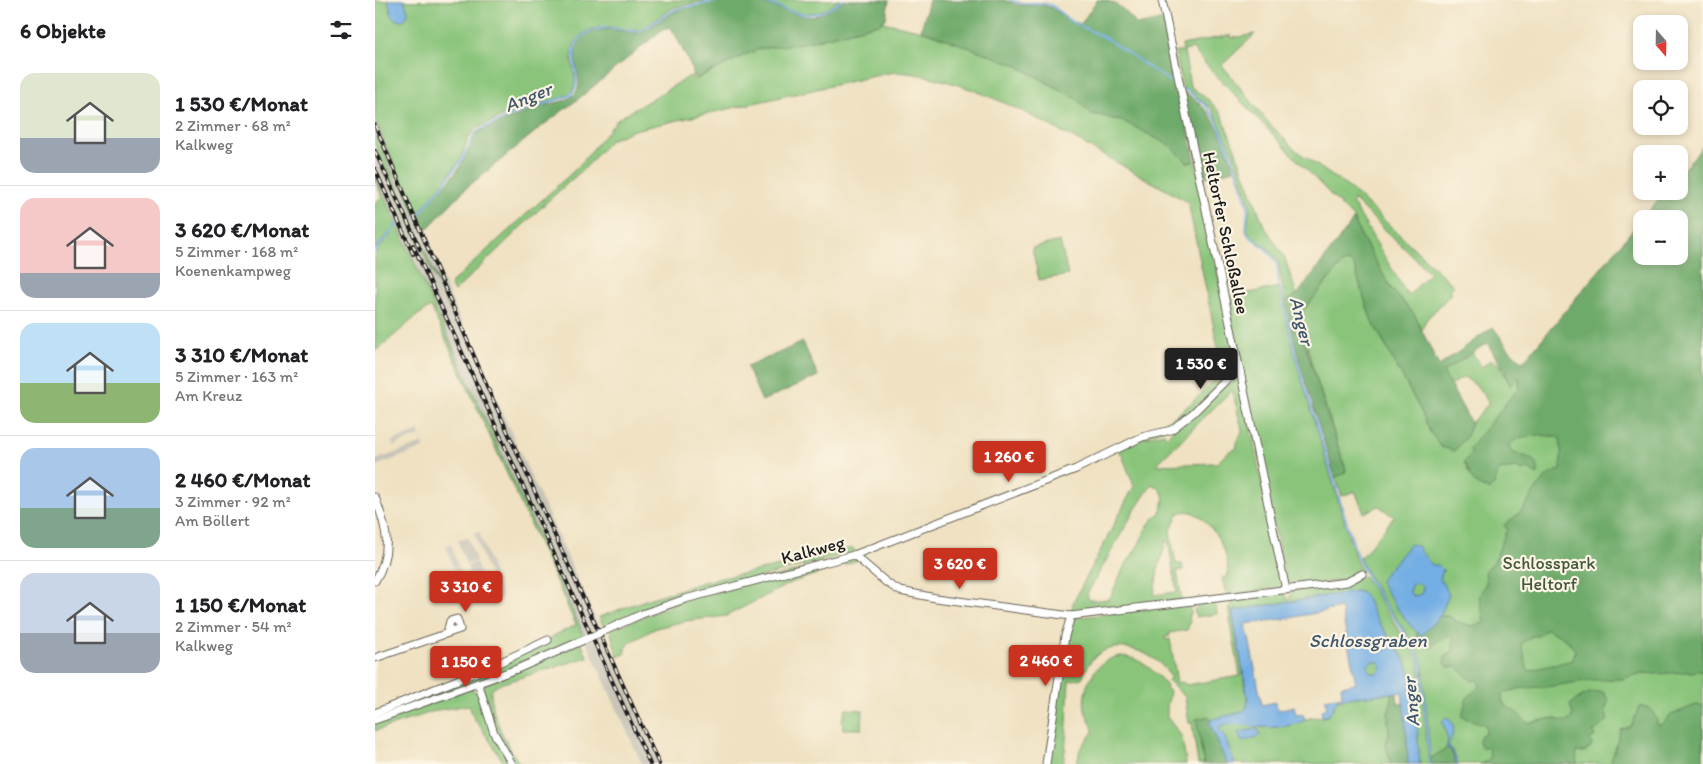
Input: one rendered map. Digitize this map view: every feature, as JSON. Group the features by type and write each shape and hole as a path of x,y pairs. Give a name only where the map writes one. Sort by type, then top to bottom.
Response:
{"street":[{"name":"Heltorfer Schloßallee","path":"1162,0 1285,590"},
{"name":"Kalkweg","path":"375,720 547,657 642,614 685,599 854,554 1053,478 1142,437 1174,428 1193,413 1230,376 1240,371"},
{"path":"375,497 384,521 387,550 383,566 375,582"},
{"path":"854,554 887,583 900,591 927,597 1071,616 1347,582 1362,574"},
{"path":"1046,764 1065,636 1071,616"},
{"path":"375,658 447,633"},
{"path":"375,713 492,666 548,640"},
{"path":"478,683 494,732 512,764"}],"shaded area":[{"path":"375,119 447,290 661,764 642,764 375,176 375,145 454,319 375,132"},
{"path":"419,431 420,436 393,446 392,441"},
{"path":"423,443 424,448 375,466 375,460"},
{"path":"479,531 502,597 498,599 474,533"},
{"path":"468,538 476,561 466,564 458,541"},
{"path":"451,544 459,567 454,569 446,546"},
{"path":"476,562 488,595 478,599 467,566"},
{"path":"459,568 471,601 466,603 455,570"}],"green space":[{"path":"375,0 711,0 675,7 642,29 601,27 586,32 577,39 573,47 572,56 575,81 570,93 506,115 474,131 467,141 460,161 415,215 375,119"},
{"path":"761,0 841,0 820,12 799,13"},
{"path":"845,0 889,0 886,19 879,24 803,43 759,49 697,78 692,76 693,71 675,34 670,27 663,29 465,189 426,230 418,217 458,169 472,140 478,133 539,107 562,101 574,95 578,88 575,52 577,43 583,36 607,29 640,33 677,10 712,2 758,2 812,17 826,12"},
{"path":"929,0 1004,0 1019,5 1043,5 1052,8 1070,21 1081,24 1097,0 1104,0 1120,7 1137,25 1165,19 1195,161 1188,163 1171,146 1125,122 1091,114 1075,98 1014,64 921,30"},
{"path":"883,22 936,34 1014,64 1075,98 1091,114 1102,115 1125,122 1171,146 1188,163 1195,161 1236,364 1232,373 1176,425 1138,438 1179,413 1223,372 1188,202 1028,114 970,89 930,77 893,72 634,130 610,140 589,164 454,292 450,284 578,167 618,119 690,76 695,80 759,49 813,41"},
{"path":"1255,34 1222,65 1267,121 1294,149 1352,190 1454,286 1449,291 1451,294 1426,320 1422,330 1414,314 1396,295 1387,282 1359,232 1354,219 1193,49 1184,51 1190,86 1210,101 1222,115 1264,226 1284,256 1297,295 1285,302 1278,261 1267,248 1250,235 1247,229 1250,206 1233,154 1212,109 1183,88 1175,52 1183,51 1182,45 1231,35 1232,38","holes":["1354,200 1430,273 1408,296 1352,202"]},
{"path":"1183,92 1203,107 1216,125 1234,170 1201,178"},
{"path":"375,132 410,216 407,217 375,145"},
{"name":"Schlosspark Heltorf","path":"1703,146 1703,764 1431,764 1423,667 1419,654 1367,574 1359,558 1394,517 1379,506 1364,513 1355,491 1342,496 1335,477 1344,474 1346,470 1312,365 1302,324 1303,311 1339,267 1345,262 1350,262 1354,266 1371,319 1422,413 1430,432 1471,423 1489,403 1477,386 1464,377 1450,385 1442,372 1472,353 1482,367 1490,360 1497,363 1508,381 1633,230 1633,265 1688,265 1688,210 1649,210 1658,200 1688,200 1688,164"},
{"name":"Schlosspark Heltorf","path":"1703,146 1703,671 1642,673 1622,679 1591,680 1546,687 1523,688 1502,693 1505,705 1528,723 1553,718 1566,722 1571,719 1573,714 1570,705 1585,695 1593,692 1603,692 1609,700 1605,710 1608,720 1593,732 1595,736 1590,739 1592,746 1584,752 1576,752 1577,764 1481,764 1490,758 1488,747 1481,747 1479,741 1481,735 1486,733 1486,725 1462,717 1466,699 1480,686 1477,680 1472,681 1457,667 1449,667 1445,664 1446,655 1453,651 1453,637 1449,636 1439,640 1431,648 1422,645 1416,637 1417,633 1422,635 1440,616 1449,616 1455,621 1471,626 1484,623 1479,596 1486,583 1485,571 1493,564 1507,529 1504,525 1519,513 1542,481 1554,472 1561,470 1560,438 1540,435 1525,437 1513,442 1509,446 1513,453 1534,461 1538,468 1537,475 1528,469 1522,471 1517,468 1499,470 1494,485 1489,490 1475,482 1464,462 1472,453 1469,449 1519,387 1519,377 1510,386 1504,370 1487,343 1443,372 1471,423 1467,436 1454,451 1441,447 1430,432 1422,413 1371,319 1354,266 1350,262 1345,262 1303,311 1302,319 1302,328 1309,358 1346,470 1344,474 1335,477 1300,364 1285,302 1297,295 1354,219 1359,232 1391,288 1414,314 1439,366 1493,327 1509,349 1523,362 1633,230 1633,265 1688,265 1688,210 1649,210 1658,200 1688,200 1688,164","holes":["1547,629 1567,640 1575,650 1573,660 1528,671 1521,643 1530,639 1531,636 1538,636"]},
{"path":"375,176 585,638 546,656 375,720 375,714 548,641 553,636 576,625 431,307 418,315 375,350 375,253 391,234 389,232 375,249 375,204 382,196 375,182"},
{"path":"412,220 454,319 409,221"},
{"path":"1060,241 1068,275 1039,280 1032,248"},
{"path":"1279,287 1297,364 1356,560 1362,572 1353,578 1293,587 1291,583 1286,582 1225,298"},
{"path":"803,342 818,376 762,401 747,367"},
{"path":"1237,376 1240,378 1282,582 1278,588 1226,595 1222,578 1228,576 1227,558 1224,549 1214,532 1201,517 1186,511 1178,514 1170,531 1176,564 1182,564 1183,570 1177,571 1182,600 1071,614 1073,603 1134,486 1122,455 1118,450 1142,438 1164,433 1167,437 1231,377","holes":["1232,390 1242,429 1236,442 1237,448 1228,452 1217,463 1158,465","1152,484 1161,490 1164,498 1158,516 1148,525 1138,546 1123,569 1110,598 1106,600 1089,600 1087,594 1133,513","1166,541 1168,541 1177,592 1154,595 1158,570"]},
{"path":"852,548 855,550 854,552 686,597 605,629 599,617 651,598 707,581"},
{"path":"849,558 858,560 793,582 726,616 685,621 656,628 629,643 625,649 625,654 618,657 610,630 685,600"},
{"path":"1364,576 1419,660 1429,764 1420,764 1415,702 1408,669 1398,649 1375,617 1366,598 1361,592 1357,591 1232,611 1248,704 1242,712 1210,720 1209,718 1197,720 1204,764 1198,764 1192,723 1189,723 1185,697 1168,680 1171,677 1162,665 1152,657 1137,650 1112,648 1094,657 1082,678 1069,681 1067,733 1063,764 1046,764 1066,636 1074,618 1186,604 1191,611 1187,630 1169,633 1170,636 1165,637 1166,640 1170,639 1177,683 1182,682 1187,685 1240,676 1228,608 1232,607 1232,598 1281,593 1287,599 1291,598 1292,591"},
{"path":"1215,600 1217,614 1196,617 1194,610 1200,603"},
{"path":"581,643 588,657 503,683 494,687 491,691 496,720 520,764 514,764 501,744 483,690 485,684"},
{"path":"1121,656 1141,662 1152,670 1167,686 1166,688 1170,691 1167,717 1182,737 1186,764 1077,763 1080,749 1093,732 1085,710 1084,701 1088,683 1092,675 1104,662"},
{"path":"1375,660 1380,662 1382,667 1380,672 1375,674 1370,672 1368,667 1370,662"},
{"path":"468,689 473,690 479,695 511,764 505,764 474,719 469,705 438,710 375,731 375,722"},
{"path":"1393,693 1388,715 1389,735 1386,744 1391,764 1235,764 1219,728 1220,726 1233,724 1271,727 1284,726 1308,718 1328,716 1338,699"},
{"path":"1393,693 1397,693 1398,704 1404,704 1408,764 1391,764 1386,744 1389,735 1388,715"},
{"path":"1696,705 1703,706 1703,764 1610,764 1621,730 1631,726 1639,707 1650,709 1658,725 1663,724 1671,715"},
{"path":"846,709 863,710 862,729 843,729 842,720"},
{"path":"1209,716 1209,722 1227,764 1204,764 1196,719"},
{"path":"1447,748 1451,751 1456,764 1431,764 1431,758"}],"water":[{"path":"388,0 404,0 408,11 407,17 399,20 392,17"},
{"path":"1410,544 1419,547 1420,551 1432,565 1438,565 1443,570 1440,579 1449,595 1440,616 1422,635 1406,620 1380,581","holes":["1412,584 1422,585 1423,590 1421,594 1414,596 1410,593"]},
{"name":"Schlossgraben","path":"1355,591 1363,594 1379,622 1402,655 1409,671 1416,711 1420,764 1408,764 1402,692 1338,699 1329,715 1322,716 1321,710 1327,708 1325,699 1342,696 1341,686 1356,683 1341,608 1245,624 1262,705 1275,702 1278,710 1294,706 1296,715 1303,714 1305,720 1288,726 1276,727 1234,724 1220,726 1219,728 1235,764 1227,764 1209,722 1213,719 1243,712 1247,707 1248,699 1232,611","holes":["1372,661 1379,662 1381,665 1380,671 1378,673 1371,673 1368,670 1368,665"]},
{"path":"1446,717 1450,720 1453,727 1453,734 1448,746 1453,750 1458,764 1456,764 1452,751 1446,747 1448,740 1442,721"},
{"path":"1258,729 1259,736 1242,742 1238,732"}],"waterway":[{"name":"Anger","path":"416,217 462,160 475,133 521,112 571,95 576,81 574,50 577,42 585,34 602,28 640,31 676,9 724,0"},
{"name":"Anger","path":"751,0 807,15 829,9 843,0"},
{"name":"Anger","path":"1010,0 1020,3 1043,3 1053,6 1069,20 1107,39 1178,87"},
{"name":"Anger","path":"1182,89 1188,91 1205,105 1217,121 1231,155 1248,206 1246,231 1249,236 1266,249 1277,263 1279,285 1298,364 1358,559 1372,586 1409,639 1421,662 1430,764"},
{"name":"Anger","path":"375,251 397,224"}],"railway":[{"path":"375,125 489,391 659,764"},
{"path":"375,151 420,249"},
{"path":"375,169 413,254"},
{"path":"413,245 650,764"}]}
